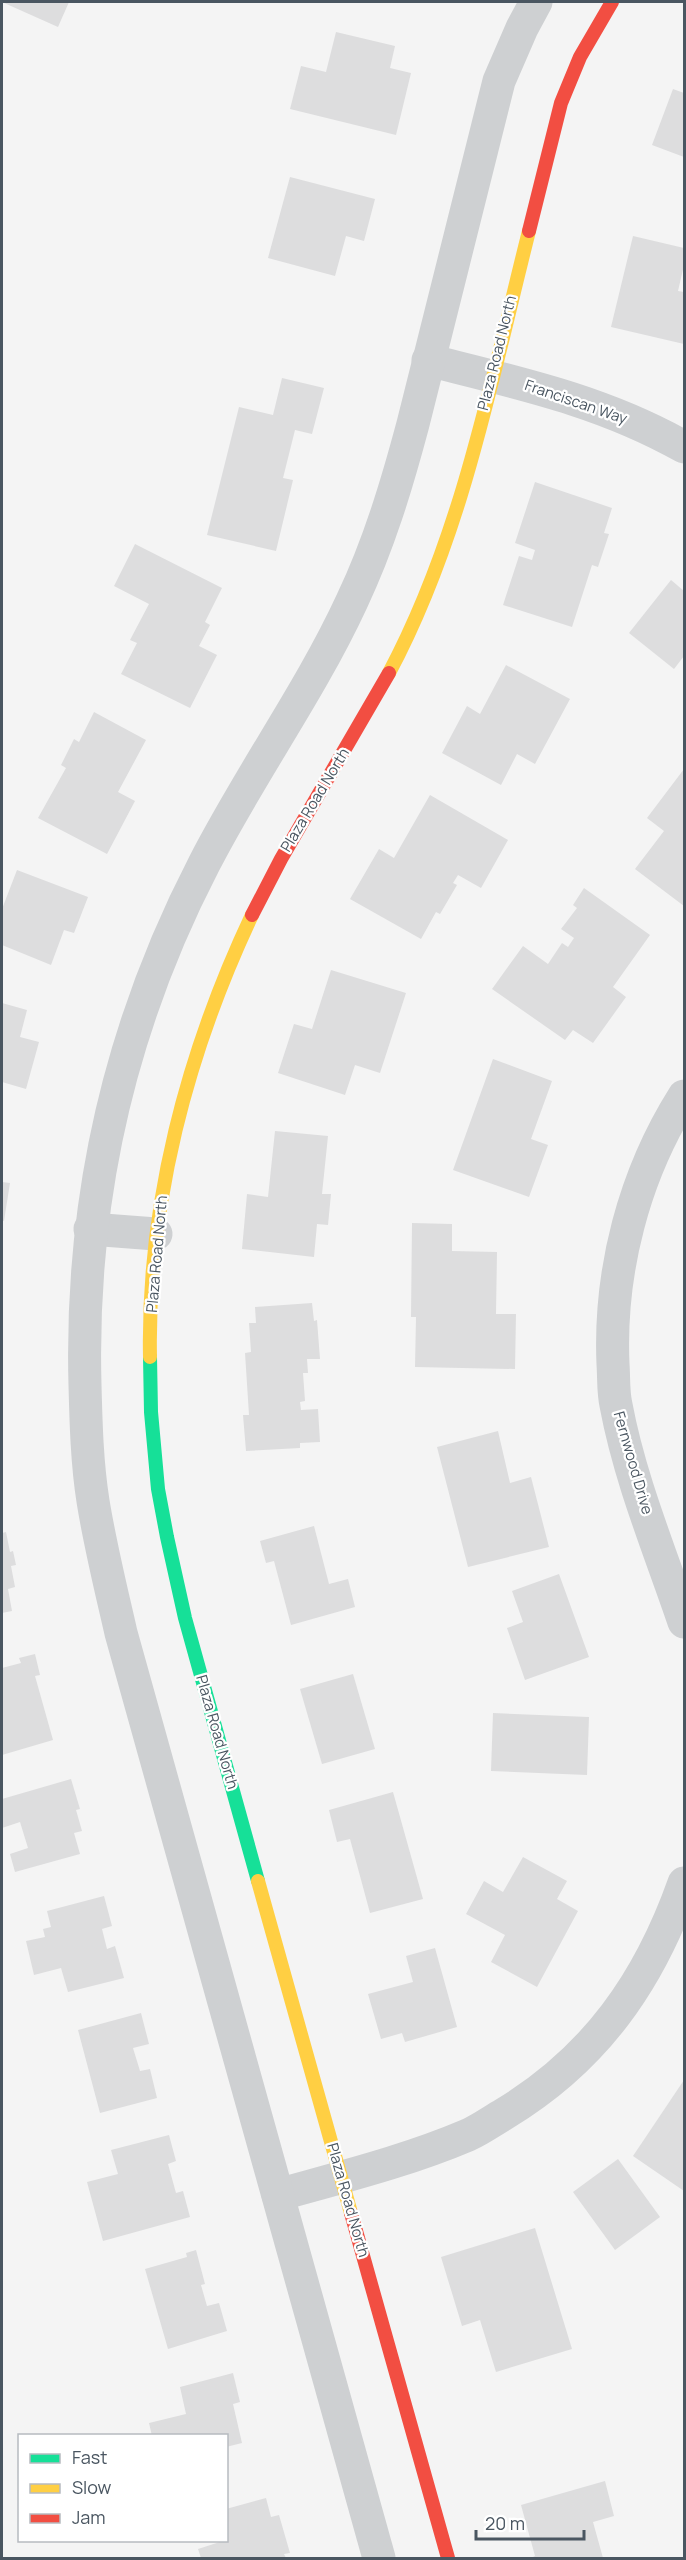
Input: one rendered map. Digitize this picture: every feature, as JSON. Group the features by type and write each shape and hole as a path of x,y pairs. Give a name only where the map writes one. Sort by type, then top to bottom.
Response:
{"street":[{"path":"379,2559 121,1633 93,1500 86,1432 85,1298 90,1229 114,1099 131,1036 178,915 235,807 297,705 352,601 378,539 398,479 499,81 536,2"},
{"name":"Plaza Road North","path":"448,2559 185,1618 158,1490 152,1428 150,1300 156,1234 177,1114 193,1055 238,942 263,891 353,737 412,628 440,562 461,498 561,103 580,57 612,2"},
{"name":"Franciscan Way","path":"428,360 552,390 607,409 684,447"},
{"name":"Fernwood Drive","path":"684,1096 646,1168 628,1226 616,1285 612,1344 615,1403 628,1458 684,1622"},
{"path":"90,1229 156,1234"},
{"path":"278,2196 410,2158 471,2134 533,2096 578,2057 616,2016 649,1966 684,1883"}],"building":[{"path":"2,2 69,2 58,27"},
{"path":"336,32 395,46 390,68 411,73 396,135 290,109 301,66 326,72"},
{"path":"673,89 684,93 684,157 652,145"},
{"path":"290,177 375,199 364,241 346,236 335,276 268,258"},
{"path":"633,236 684,248 684,265 678,291 684,292 684,344 611,327"},
{"path":"282,378 324,388 312,434 295,430 283,478 293,480 276,551 207,535 239,407 273,415"},
{"path":"535,482 612,508 604,533 609,534 598,567 592,565 572,627 503,605 519,556 532,560 535,550 515,543"},
{"path":"135,544 222,588 205,622 210,625 199,646 217,655 190,708 121,674 137,643 130,640 149,604 114,586"},
{"path":"671,580 684,591 684,656 674,669 629,633"},
{"path":"506,665 570,699 535,764 517,754 501,785 442,753 467,706 480,714"},
{"path":"94,712 146,740 118,792 135,801 107,854 38,818 66,768 61,765 74,739 79,742"},
{"path":"684,769 684,906 635,869 664,831 647,818"},
{"path":"430,795 508,840 481,888 458,875 453,883 457,885 440,914 436,912 421,939 350,899 379,849 394,858"},
{"path":"17,870 88,897 74,933 64,930 51,965 2,945 2,909"},
{"path":"584,888 650,935 613,987 626,997 593,1043 573,1030 565,1040 492,989 523,946 548,964 562,943 568,947 574,938 561,929 577,908 573,905"},
{"path":"331,970 406,993 380,1073 355,1065 345,1095 278,1073 294,1024 312,1029"},
{"path":"2,1003 27,1010 20,1037 39,1042 26,1089 2,1082"},
{"path":"493,1059 552,1081 531,1139 548,1145 529,1197 453,1170"},
{"path":"275,1131 328,1136 322,1194 331,1194 328,1225 317,1224 314,1257 242,1249 247,1194 268,1197"},
{"path":"2,1182 10,1183 4,1221 2,1220"},
{"path":"412,1223 452,1224 452,1251 497,1252 496,1314 516,1314 515,1369 415,1367 416,1317 411,1317"},
{"path":"312,1303 314,1321 317,1320 320,1359 307,1359 308,1373 303,1373 305,1401 300,1402 301,1410 318,1409 320,1442 300,1443 300,1448 246,1451 243,1415 249,1415 245,1353 251,1352 249,1323 256,1323 255,1307"},
{"path":"498,1431 510,1483 531,1477 549,1547 468,1567 437,1447"},
{"path":"314,1526 329,1584 348,1579 355,1607 291,1625 274,1561 266,1563 260,1541"},
{"path":"6,1532 10,1552 13,1551 16,1565 11,1566 15,1587 8,1589 12,1611 2,1613 2,1533"},
{"path":"559,1574 589,1657 525,1680 507,1628 523,1622 512,1591"},
{"path":"35,1654 40,1675 35,1676 53,1740 2,1755 2,1668 21,1663 19,1658"},
{"path":"353,1674 375,1749 322,1764 300,1689"},
{"path":"493,1713 589,1717 587,1775 491,1771"},
{"path":"71,1779 80,1809 76,1810 82,1831 74,1833 80,1854 15,1872 10,1854 28,1848 20,1822 2,1828 2,1799"},
{"path":"393,1792 423,1899 370,1913 350,1839 337,1842 329,1810"},
{"path":"523,1857 567,1881 557,1899 578,1911 537,1987 491,1962 505,1935 466,1914 484,1881 503,1892"},
{"path":"104,1896 112,1926 102,1929 107,1949 115,1946 124,1978 68,1992 61,1968 34,1975 26,1941 45,1937 43,1929 51,1927 47,1911"},
{"path":"435,1948 457,2027 405,2042 402,2033 381,2039 368,1994 413,1982 406,1956"},
{"path":"141,2013 149,2044 133,2048 140,2071 150,2069 157,2098 100,2113 78,2030"},
{"path":"684,2080 684,2191 633,2156"},
{"path":"169,2135 176,2161 168,2164 176,2193 183,2191 190,2217 103,2241 87,2182 118,2174 111,2150"},
{"path":"618,2159 660,2217 615,2250 573,2192"},
{"path":"535,2228 572,2349 496,2372 480,2320 462,2326 441,2257"},
{"path":"196,2250 205,2284 201,2285 207,2306 219,2303 227,2331 168,2349 145,2269 187,2257 186,2253"},
{"path":"233,2373 240,2402 233,2404 242,2443 228,2446 228,2434 152,2434 149,2423 186,2414 180,2387"},
{"path":"605,2481 614,2516 593,2522 603,2558 531,2558 535,2556 521,2505"},
{"path":"266,2498 271,2517 279,2515 290,2553 284,2554 286,2558 201,2558 198,2549 220,2542 228,2542 228,2508"}],"traffic: fast":[{"path":"150,1357 151,1412 158,1489 167,1537 185,1618 258,1881"}],"traffic: slow":[{"path":"389,673 414,621 455,512 487,401 529,231"},
{"path":"150,1357 151,1300 156,1243 164,1186 176,1130 190,1075 208,1021 252,915"},
{"path":"258,1881 351,2213"}],"traffic: jam":[{"path":"529,231 561,103 580,57 612,2"},
{"path":"252,915 281,859 389,673"},
{"path":"351,2213 448,2558"}]}
